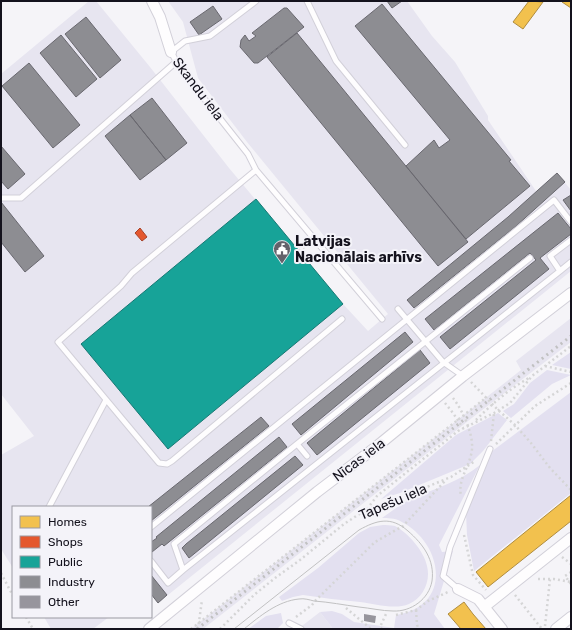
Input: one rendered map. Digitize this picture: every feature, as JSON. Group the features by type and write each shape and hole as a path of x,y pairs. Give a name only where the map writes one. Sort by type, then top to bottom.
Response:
{"street":[{"name":"Skandu iela","path":"152,1 160,18 171,52"},
{"name":"Nīcas iela","path":"149,629 317,492 376,447 463,376 571,293"},
{"path":"484,607 571,538"},
{"path":"458,589 478,599 502,629"},
{"path":"556,629 571,617"}],"lane":[{"path":"171,52 185,41 210,36 256,1"},
{"path":"307,1 336,61 405,145"},
{"name":"Skandu iela","path":"171,52 180,68 248,154 256,170 382,319"},
{"path":"1,198 21,198 176,62"},
{"path":"256,170 132,273 121,286 58,342 159,463 167,464 342,319"},
{"path":"152,526 554,200 571,222"},
{"path":"560,271 550,256 571,240"},
{"path":"183,570 174,544 530,258"},
{"path":"152,562 168,583 571,262"},
{"path":"398,309 425,342 444,362 463,376"},
{"path":"50,506 106,400"},
{"path":"297,444 307,456"},
{"path":"458,589 443,576 450,547 490,449"},
{"path":"291,621 301,629"}],"path":[{"path":"474,422 492,404 571,346"},
{"path":"545,366 571,372"},
{"path":"463,376 476,385 492,404 515,425 550,468 571,490"},
{"path":"367,509 377,496 463,428 494,413 510,402 532,376"},
{"name":"Tapešu iela","path":"220,629 254,595 344,524 367,509 395,500 446,479 466,468 490,449 535,406 571,383"},
{"path":"443,393 464,415 468,426 472,454 460,482 460,493 464,512 464,536 473,576 486,590"},
{"path":"443,393 463,428"},
{"path":"191,629 487,397"},
{"path":"490,449 494,413"},
{"path":"291,621 312,605 375,542 403,526 446,479"},
{"path":"570,582 565,576 571,572"},
{"path":"1,573 12,594"},
{"path":"520,578 550,579 570,582"},
{"path":"543,629 550,579"},
{"path":"198,629 204,583"},
{"path":"509,587 543,629"},
{"path":"396,615 416,610 428,600 458,589"},
{"path":"346,608 371,629"},
{"path":"416,610 417,625 419,629"},
{"path":"382,629 380,627 386,614"},
{"path":"27,618 33,629"}],"shaded area":[{"path":"89,1 96,1 229,168 343,304 368,331 388,314 247,142 198,78 183,22 168,1 407,1 432,36 455,62 488,116 488,120 536,191 557,173 571,190 571,271 158,603 152,595 152,506 12,506 12,566 1,549 1,455 34,436 1,394 1,74"},
{"path":"571,318 571,342 203,629 191,629 521,370 516,361"},
{"path":"571,352 571,369 552,365"},
{"path":"547,370 571,375 552,384 511,418 503,411 514,404 530,383"},
{"path":"571,392 571,493 474,571 467,535 466,513 491,452"},
{"path":"498,413 507,420 483,451 470,464 400,493 381,499 456,435"},
{"path":"480,465 439,545 442,552 453,551 434,614 445,629 333,629 320,612 332,611 342,614 354,622 394,628 396,615 415,609 427,599 434,587 436,572 433,558 426,543 415,531 400,521 382,518 409,500 457,480 473,471"},
{"path":"383,525 395,526 400,529 415,543 423,554 428,572 427,583 422,593 414,601 403,606 391,607 303,595 282,601 279,597 318,568 359,533 370,527"},
{"path":"320,612 333,629 298,629"},
{"path":"281,613 283,623 277,629 248,629 266,616"},
{"path":"45,618 108,618 93,629 51,629"}],"building: Homes":[{"path":"529,1 543,2 523,29 513,22"},
{"path":"571,1 571,8 562,2"},
{"path":"571,495 571,521 488,587 476,572"},
{"path":"464,602 486,629 461,629 448,614"}],"building: Shops":[{"path":"140,228 147,237 142,241 135,233"}],"building: Public":[{"path":"256,199 343,304 168,449 81,344"}],"building: Industry":[{"path":"387,1 402,1 392,8"},
{"path":"382,4 511,160 509,161 530,186 466,239 406,166 434,140 439,148 450,140 355,26"},
{"path":"213,6 222,19 199,35 190,22"},
{"path":"284,8 287,8 304,27 258,63 254,63 240,47 241,40 245,35 249,41 256,36 252,33"},
{"path":"86,17 121,60 100,78 65,34"},
{"path":"297,33 468,242 438,266 267,57"},
{"path":"61,35 97,79 76,97 40,53"},
{"path":"29,63 80,125 53,148 2,86"},
{"path":"152,98 187,143 166,160 130,115"},
{"path":"130,115 166,160 140,180 105,136"},
{"path":"1,146 25,174 8,189 1,181"},
{"path":"557,173 565,182 515,227 414,308 407,300 508,217"},
{"path":"571,195 571,211 563,200"},
{"path":"1,202 44,256 25,272 1,242"},
{"path":"558,213 571,229 571,234 540,258 549,269 450,349 440,337 536,260 530,253 434,330 425,319"},
{"path":"405,332 413,342 301,435 292,424"},
{"path":"420,350 430,363 317,455 307,443"},
{"path":"261,417 269,426 152,520 152,506 149,506"},
{"path":"279,437 287,447 164,546 162,544 152,552 152,541 157,538 156,537"},
{"path":"295,456 303,465 189,558 182,548 186,544"},
{"path":"152,576 167,595 158,603 152,595"}],"building: Other":[{"path":"364,614 376,616 375,623 364,621"}],"tram line":[{"path":"234,629 359,530 372,524 390,521 402,526 418,541 430,559 432,566 432,581 430,587 423,599 412,607 400,611 385,611 307,599 291,600 263,614 244,629"}],"railway":[{"path":"197,629 571,336"}],"place":[{"name":"Latvijas Nacionālais arhīvs","path":"282,264"}]}
